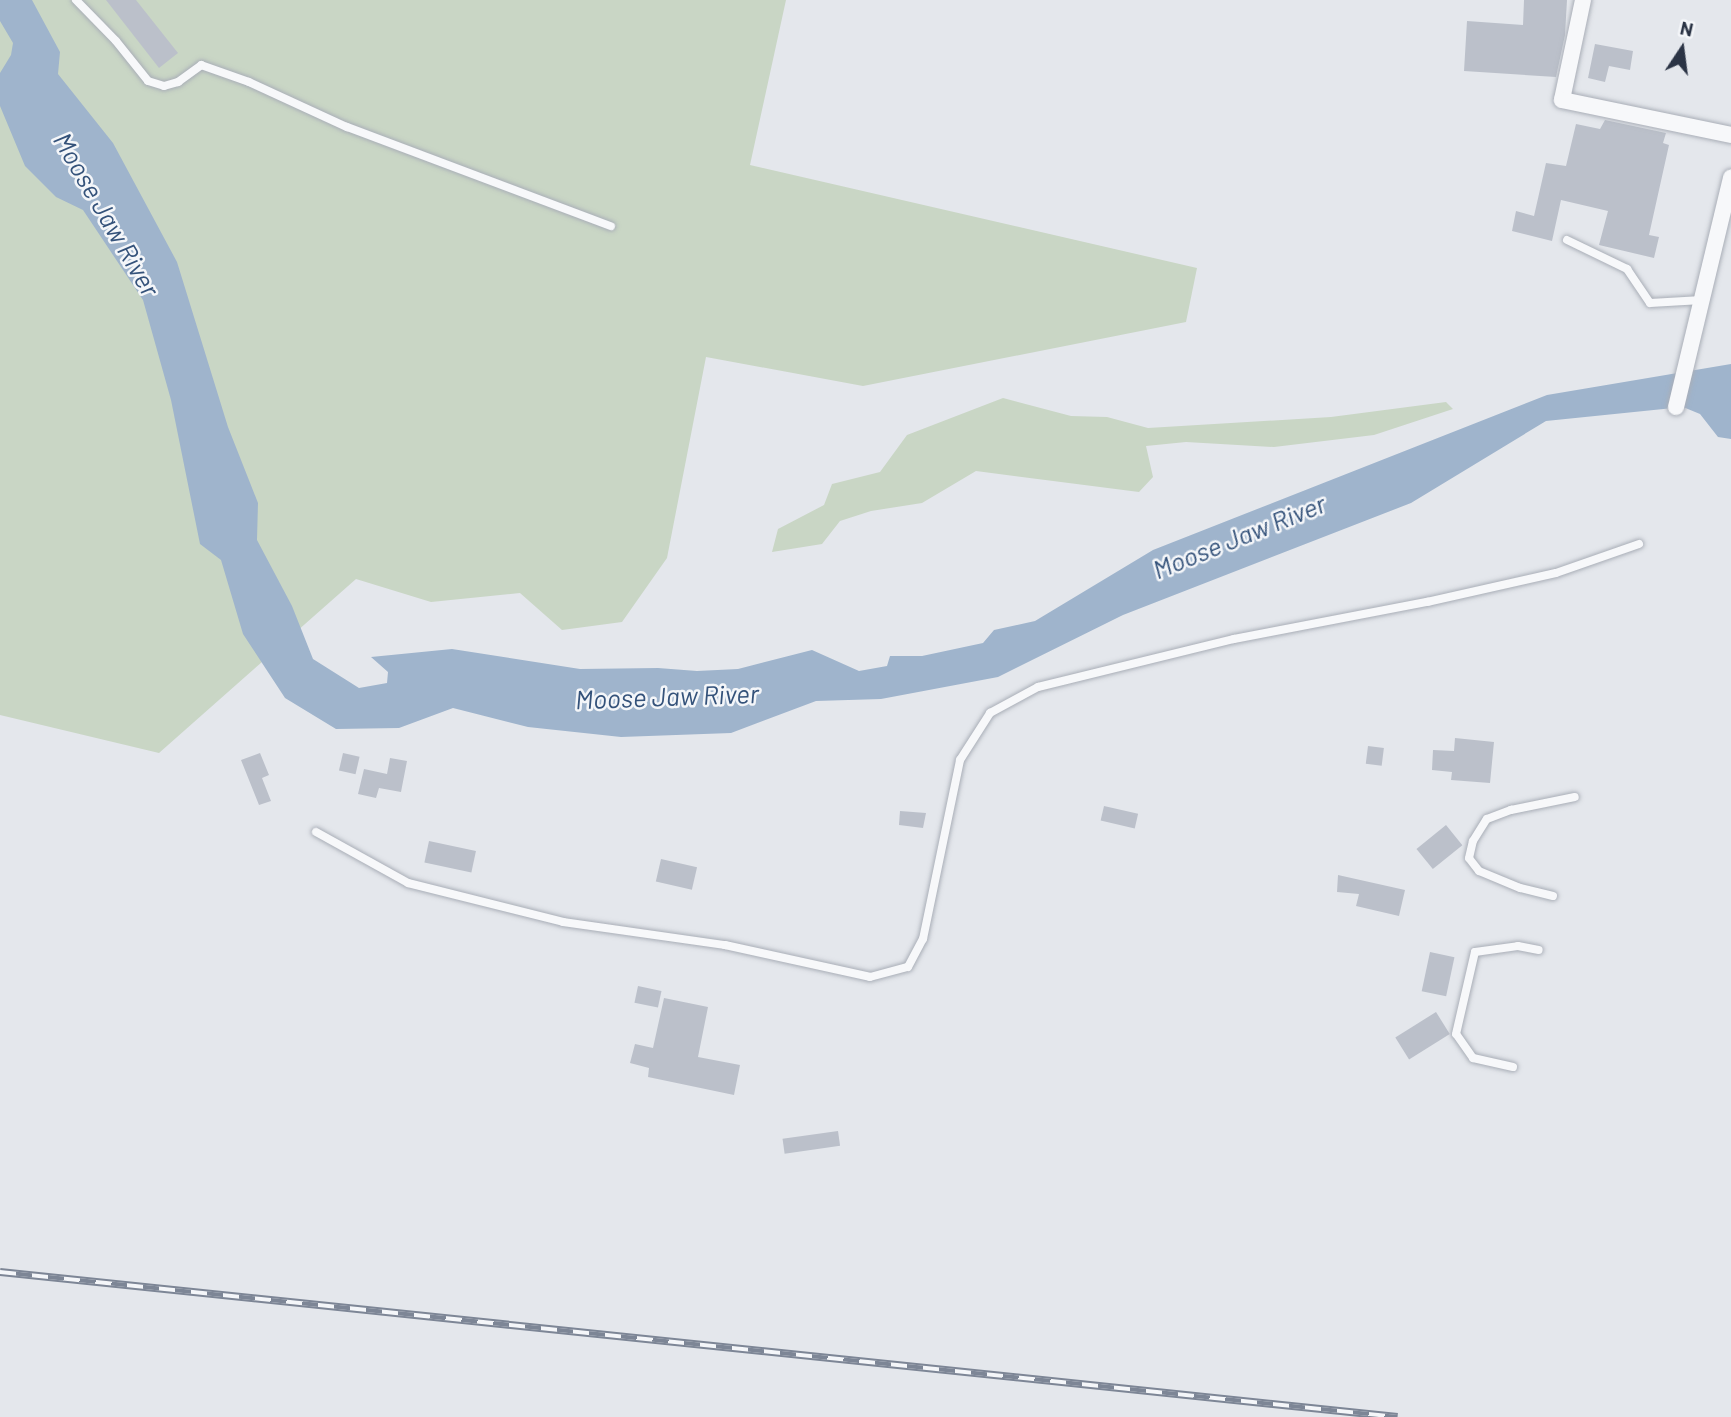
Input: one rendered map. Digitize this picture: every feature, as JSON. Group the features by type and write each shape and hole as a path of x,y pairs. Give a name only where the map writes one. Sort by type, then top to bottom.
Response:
{"street":[{"path":"1583,0 1562,100 1731,135"},
{"path":"1676,407 1731,178"}],"lane":[{"path":"76,0 113,38 148,81 164,86 178,82 201,65 249,82 347,127 611,226"},
{"path":"1567,240 1627,269 1650,303 1702,300"},
{"path":"316,832 408,883 564,922 725,945 870,977 908,967 923,939 960,760 990,713 1038,687 1234,639 1556,573 1639,544"},
{"path":"1553,896 1520,888 1479,871 1469,858 1473,841 1487,819 1511,810 1576,797"},
{"path":"1513,1067 1473,1058 1456,1034 1475,952 1518,946 1539,950"}],"green space":[{"path":"0,0 786,0 750,165 1197,268 1186,322 863,386 706,357 667,558 622,622 562,630 520,593 431,602 356,579 159,753 0,715"},
{"path":"1003,398 1071,416 1107,417 1148,428 1331,417 1446,402 1453,409 1374,435 1274,447 1186,442 1146,446 1153,477 1139,492 976,471 922,503 871,511 840,521 822,544 772,552 778,529 824,505 832,484 880,472 907,435"}],"water":[{"name":"Moose Jaw River","path":"0,0 32,0 60,52 58,74 113,143 177,262 228,427 258,503 257,540 292,606 313,659 359,688 387,683 388,672 371,657 452,649 580,669 658,668 697,671 738,669 812,650 859,671 887,666 890,656 922,656 983,643 994,630 1035,621 1153,550 1547,395 1731,364 1731,439 1718,437 1700,414 1683,407 1546,421 1411,503 1123,615 998,677 881,699 816,701 731,733 621,737 528,727 453,708 399,728 336,729 285,698 243,634 221,560 200,544 171,400 143,300 83,210 56,197 25,166 0,106 0,73 11,55 13,43 0,21"}],"building":[{"path":"106,0 136,0 178,53 159,68"},
{"path":"1524,0 1567,0 1565,35 1556,77 1464,71 1467,21 1523,25"},
{"path":"1595,44 1633,51 1630,70 1609,66 1605,82 1588,78"},
{"path":"1605,120 1666,133 1663,143 1669,145 1649,235 1659,237 1654,258 1599,245 1608,211 1561,200 1552,241 1512,231 1516,211 1534,216 1546,163 1566,166 1576,124 1600,129"},
{"path":"1455,738 1494,742 1490,783 1451,780 1452,772 1432,770 1433,750 1454,751"},
{"path":"1368,746 1384,748 1382,766 1366,764"},
{"path":"260,753 269,775 262,778 271,801 259,805 241,760"},
{"path":"343,753 360,757 356,774 339,771"},
{"path":"390,758 407,761 401,792 379,788 376,798 358,794 364,769 387,774"},
{"path":"1104,806 1138,814 1135,828 1101,821"},
{"path":"900,811 926,813 923,828 899,825"},
{"path":"1446,825 1462,845 1433,869 1416,849"},
{"path":"429,841 476,851 471,872 424,863"},
{"path":"661,859 697,867 692,890 656,881"},
{"path":"1338,875 1405,890 1399,916 1356,906 1359,894 1337,892"},
{"path":"1430,952 1454,957 1446,996 1422,991"},
{"path":"638,986 661,991 658,1008 634,1003"},
{"path":"664,998 708,1007 698,1057 740,1065 734,1095 648,1077 649,1068 630,1063 635,1044 653,1048"},
{"path":"1436,1012 1450,1034 1409,1059 1395,1037"},
{"path":"838,1131 840,1146 785,1154 783,1139"}],"railway":[{"path":"0,1272 1398,1417"}]}
